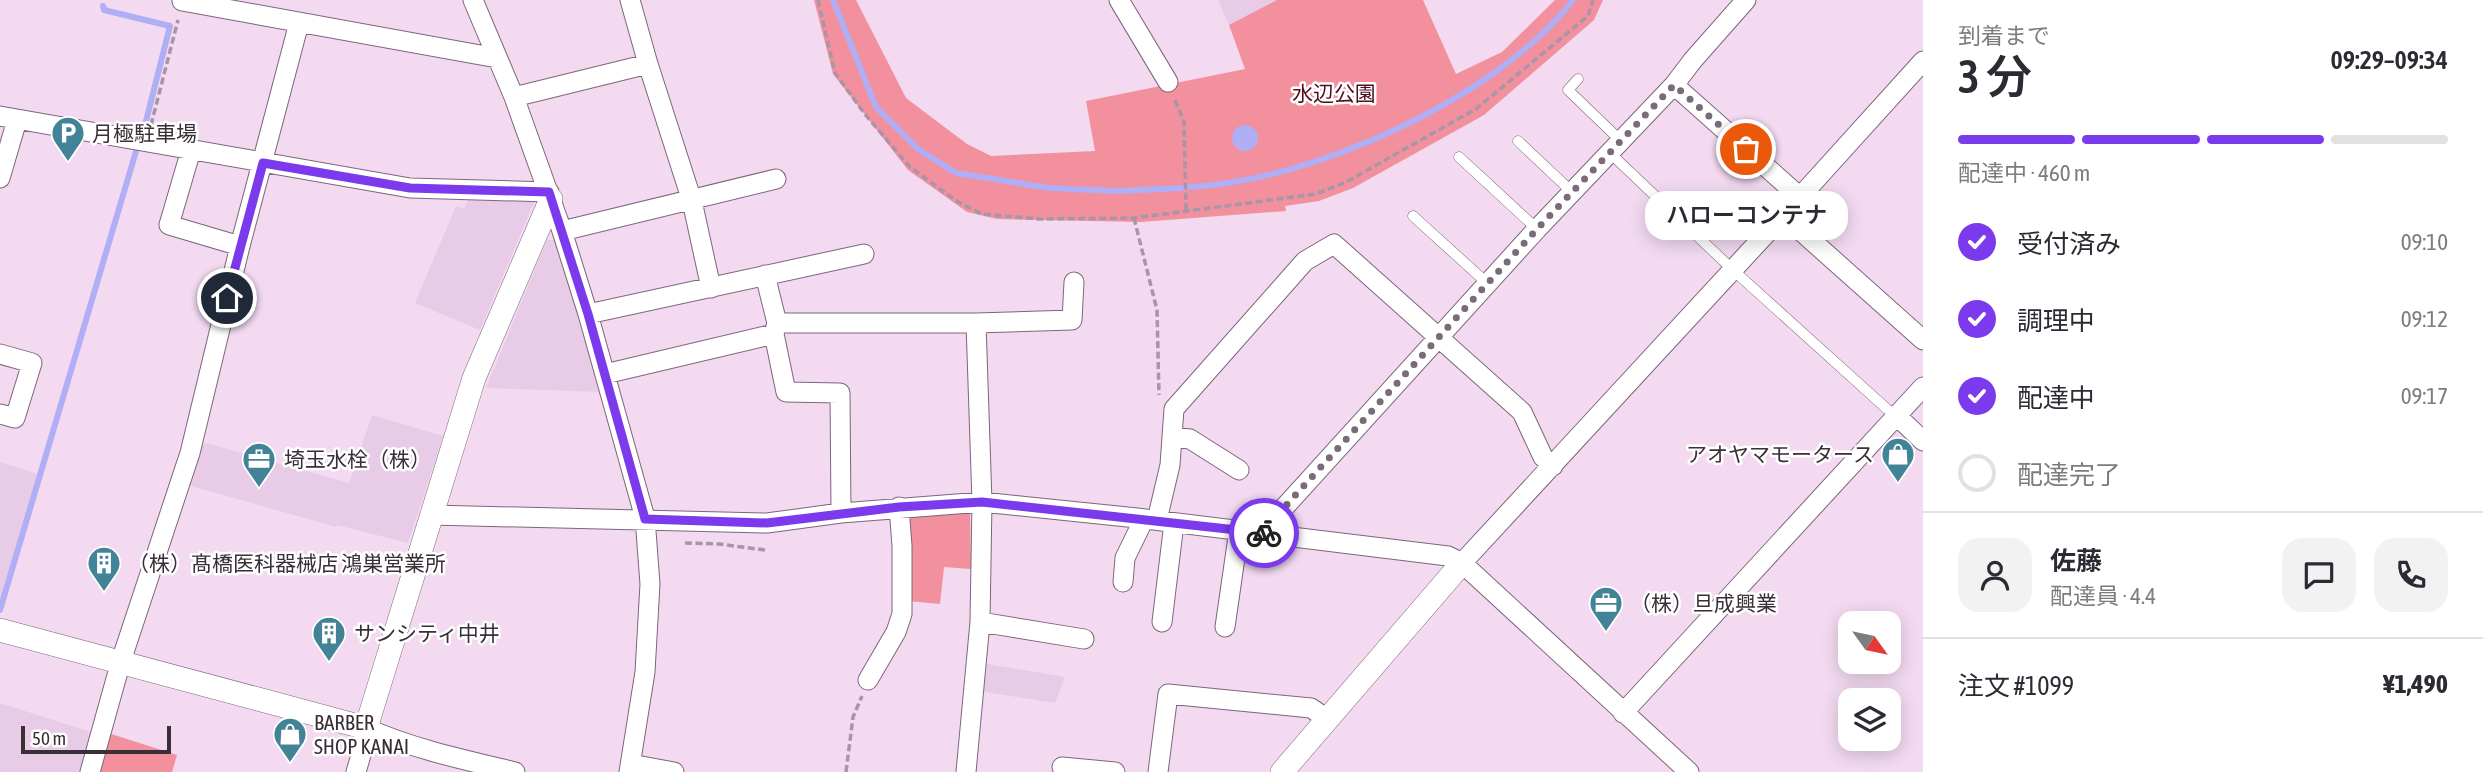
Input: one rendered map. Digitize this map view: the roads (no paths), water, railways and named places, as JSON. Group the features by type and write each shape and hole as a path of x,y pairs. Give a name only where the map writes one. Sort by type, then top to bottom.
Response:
{"street":[{"path":"475,0 514,97 562,231 606,374 645,519 650,584 645,671 630,768 674,772"},
{"path":"630,0 692,201 710,288"},
{"path":"1119,0 1168,82"},
{"path":"1266,533 1271,522 1537,229 1674,85 1746,0"},
{"path":"183,1 209,3 299,23 498,58"},
{"path":"90,772 121,661 190,453 240,246 299,23"},
{"path":"1282,772 1462,563 1923,61"},
{"path":"514,97 648,64"},
{"path":"1674,85 1800,197"},
{"path":"0,178 9,118 410,188 550,195"},
{"path":"191,150 169,225 240,246"},
{"path":"562,231 776,180"},
{"path":"356,772 366,728 474,379 550,195"},
{"path":"1783,215 1923,340"},
{"path":"1162,622 1158,521 1170,465 1174,409 1305,261 1329,245 1334,244 1340,248 1522,412 1543,457 1553,466"},
{"path":"588,314 864,254"},
{"path":"765,275 786,391 840,393 841,513"},
{"path":"606,374 776,328 1072,320 1074,282"},
{"path":"966,772 980,622 982,502 976,323"},
{"path":"0,355 32,363 15,418 0,414"},
{"path":"1623,713 1923,387"},
{"path":"1897,416 1923,442"},
{"path":"1172,437 1190,439 1239,470"},
{"path":"431,515 767,523 899,507 982,502 1448,556 1462,563 1689,772"},
{"path":"868,680 896,632 902,614 899,507"},
{"path":"1123,582 1125,558 1158,521"},
{"path":"1225,627 1239,530"},
{"path":"980,622 1084,639"},
{"path":"0,630 366,728 466,761 515,772"},
{"path":"1158,772 1168,694 1311,708 1327,719"},
{"path":"1062,767 1115,772"}],"lane":[{"path":"1578,79 1568,90 1615,146 1733,270 1887,410 1897,416"},
{"path":"1518,141 1572,192"},
{"path":"1459,157 1537,229"},
{"path":"1413,216 1488,284"}],"water":[{"path":"1245,125 1254,129 1258,138 1254,147 1245,151 1236,147 1232,138 1236,129"}],"waterway":[{"path":"833,0 876,107 918,149 956,173 1049,188 1118,191 1183,188"},
{"path":"1189,187 1238,181 1291,169 1345,151 1399,128 1451,101 1498,70 1540,36 1573,0"},
{"path":"103,6 104,10 170,26 143,133"},
{"path":"0,610 137,148"}],"place":[{"name":"ハローコンテナ","path":"1746,149"},
{"name":"月極駐車場","path":"68,163"},
{"name":"アオヤマモータース","path":"1898,484"},
{"name":"埼玉水栓（株）","path":"259,489"},
{"name":"（株）髙橋医科器械店 鴻巣営業所","path":"104,593"},
{"name":"（株）旦成興業","path":"1606,633"},
{"name":"サンシティ中井","path":"329,663"},
{"name":"BARBER SHOP KANAI","path":"290,764"}],"park label":[{"name":"水辺公園","path":"1334,93"}]}
